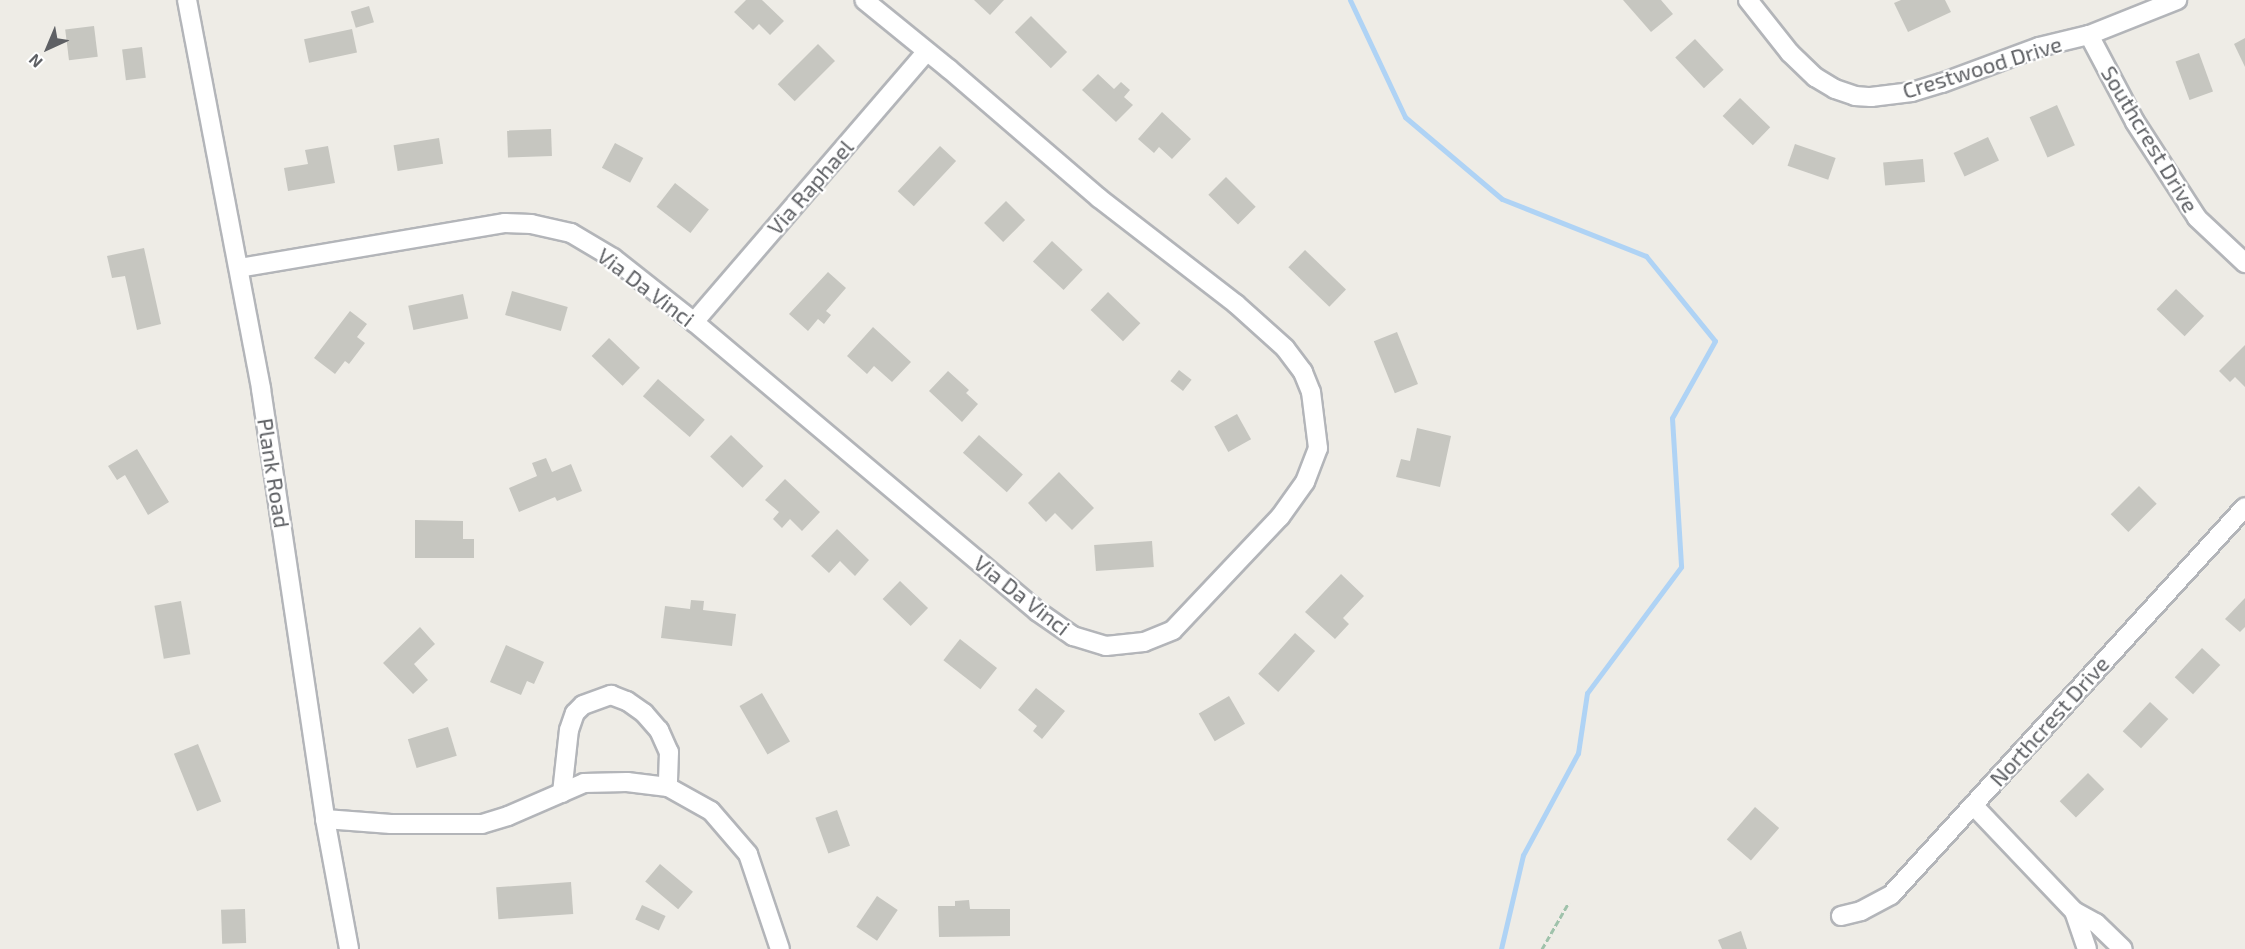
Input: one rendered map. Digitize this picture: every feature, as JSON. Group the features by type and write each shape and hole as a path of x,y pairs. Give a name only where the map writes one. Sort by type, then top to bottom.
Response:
{"street":[{"name":"Plank Road","path":"187,0 261,389 326,819 349,949"},
{"name":"Via Da Vinci","path":"239,268 506,223 531,224 571,233 613,258 694,322 1037,610 1073,636 1102,646 1144,642 1173,630 1280,517 1305,482 1318,448 1311,392 1303,372 1285,348 1236,304 1099,198 950,69 864,0"},
{"name":"Crestwood Drive","path":"1748,0 1790,53 1815,77 1834,89 1855,96 1871,97 1912,92 2039,47 2089,35 2176,0"},
{"name":"Southcrest Drive","path":"2089,35 2135,122 2197,218 2245,263"},
{"name":"Via Raphael","path":"694,322 926,52"},
{"name":"Northcrest Drive","path":"1841,916 1862,911 1892,895 2245,507"},
{"path":"562,793 569,729 575,713 583,705 611,695 627,700 644,713 658,730 669,752 668,787"},
{"path":"326,819 391,824 482,824 508,816 584,783 627,782 668,787 711,812 748,854 780,949"},
{"path":"1973,805 2074,911 2096,923 2123,949"},
{"path":"2074,911 2087,949"}],"path":[{"path":"1542,949 1569,902"}],"building":[{"path":"746,0 762,0 784,21 770,35 759,24 753,30 734,12"},
{"path":"974,0 1004,0 990,15"},
{"path":"1623,0 1661,0 1673,14 1651,32"},
{"path":"1901,0 1945,0 1951,12 1908,32 1894,3"},
{"path":"369,6 374,22 356,28 351,12"},
{"path":"1031,16 1067,52 1051,68 1015,32"},
{"path":"94,26 98,57 69,60 65,30"},
{"path":"352,29 357,52 309,63 304,39"},
{"path":"2245,38 2245,67 2234,44"},
{"path":"1695,39 1724,70 1704,88 1675,57"},
{"path":"818,44 835,61 795,101 778,84"},
{"path":"142,47 146,78 126,80 122,49"},
{"path":"2199,53 2213,92 2190,100 2176,62"},
{"path":"1098,74 1114,89 1121,82 1130,90 1124,97 1133,105 1116,122 1082,90"},
{"path":"1740,98 1770,127 1753,145 1723,116"},
{"path":"2057,105 2075,145 2047,157 2030,117"},
{"path":"1162,112 1191,139 1172,159 1159,147 1154,153 1138,139"},
{"path":"551,129 552,156 508,158 507,131"},
{"path":"1988,137 1999,161 1965,177 1954,153"},
{"path":"439,138 443,164 398,171 394,145"},
{"path":"615,143 643,158 630,183 602,168"},
{"path":"1795,144 1836,158 1828,180 1788,166"},
{"path":"328,146 335,183 288,191 284,168 308,164 305,150"},
{"path":"940,146 956,161 914,206 898,191"},
{"path":"1923,159 1925,182 1885,185 1883,162"},
{"path":"1226,177 1256,207 1238,224 1208,195"},
{"path":"675,183 709,209 690,233 657,207"},
{"path":"1006,201 1025,220 1003,242 984,223"},
{"path":"1052,241 1083,270 1064,290 1033,261"},
{"path":"144,248 161,324 137,330 125,276 112,278 107,256"},
{"path":"1305,250 1346,290 1329,307 1288,267"},
{"path":"828,272 846,288 826,311 831,315 824,324 818,319 808,331 789,314"},
{"path":"2176,289 2204,316 2185,336 2157,309"},
{"path":"512,291 568,307 561,331 505,315"},
{"path":"1108,292 1140,323 1123,341 1091,310"},
{"path":"463,294 468,318 413,330 408,306"},
{"path":"350,311 367,324 357,337 365,343 349,364 345,361 335,374 314,358"},
{"path":"873,327 911,362 892,382 874,366 867,374 847,356"},
{"path":"1397,332 1418,384 1395,393 1374,341"},
{"path":"609,338 640,368 623,386 592,356"},
{"path":"2245,345 2245,387 2235,377 2230,382 2219,371"},
{"path":"1179,370 1192,380 1183,391 1170,381"},
{"path":"948,371 969,390 966,393 978,404 962,422 929,391"},
{"path":"658,379 705,420 690,437 643,396"},
{"path":"1237,414 1251,439 1228,452 1214,427"},
{"path":"1417,428 1451,436 1440,487 1396,477 1401,459 1410,461"},
{"path":"731,435 763,466 743,488 710,457"},
{"path":"979,435 1023,474 1007,492 963,453"},
{"path":"137,449 169,502 148,515 125,475 117,480 108,466"},
{"path":"546,458 552,472 571,464 582,491 557,501 555,497 519,512 509,488 537,476 532,463"},
{"path":"1059,472 1094,508 1072,530 1055,513 1046,522 1028,503"},
{"path":"785,479 820,512 802,531 790,519 782,528 773,519 779,512 765,500"},
{"path":"2139,486 2157,504 2128,532 2111,514"},
{"path":"415,520 463,521 463,539 474,539 474,558 415,558"},
{"path":"837,529 869,560 855,576 840,561 829,573 811,556"},
{"path":"1152,541 1154,567 1096,571 1094,545"},
{"path":"1341,574 1364,596 1343,618 1349,624 1335,639 1305,612"},
{"path":"900,581 928,608 911,626 883,599"},
{"path":"2245,598 2245,627 2240,632 2225,619"},
{"path":"691,600 704,601 703,610 736,614 732,646 661,638 665,606 690,609"},
{"path":"181,601 190,654 164,659 154,606"},
{"path":"420,627 435,644 414,664 428,680 413,694 383,663"},
{"path":"1295,633 1315,651 1278,692 1258,674"},
{"path":"960,639 997,668 980,689 943,660"},
{"path":"506,645 544,662 534,684 527,681 521,695 490,682"},
{"path":"2202,648 2220,665 2193,694 2175,677"},
{"path":"1036,688 1065,711 1042,739 1033,731 1037,726 1018,710"},
{"path":"762,693 790,741 767,754 739,706"},
{"path":"1229,696 1245,724 1215,741 1199,714"},
{"path":"2150,702 2168,719 2141,748 2123,731"},
{"path":"448,727 457,756 417,768 408,739"},
{"path":"198,744 221,801 197,811 174,754"},
{"path":"2088,773 2104,789 2076,818 2060,801"},
{"path":"1755,807 1779,828 1751,860 1727,839"},
{"path":"837,810 850,846 828,854 815,818"},
{"path":"660,864 693,892 678,909 645,882"},
{"path":"571,882 573,914 498,919 496,887"},
{"path":"877,896 898,910 877,941 856,927"},
{"path":"969,900 970,909 1010,909 1010,936 939,937 938,906 955,906 955,901"},
{"path":"642,905 666,916 659,930 635,920"},
{"path":"245,909 246,943 222,944 221,910"},
{"path":"1741,931 1747,949 1722,949 1718,940"}],"waterway":[{"path":"1350,0 1405,117 1502,199 1646,256 1715,341 1672,418 1681,567 1587,693 1578,753 1523,855 1501,949"}]}
